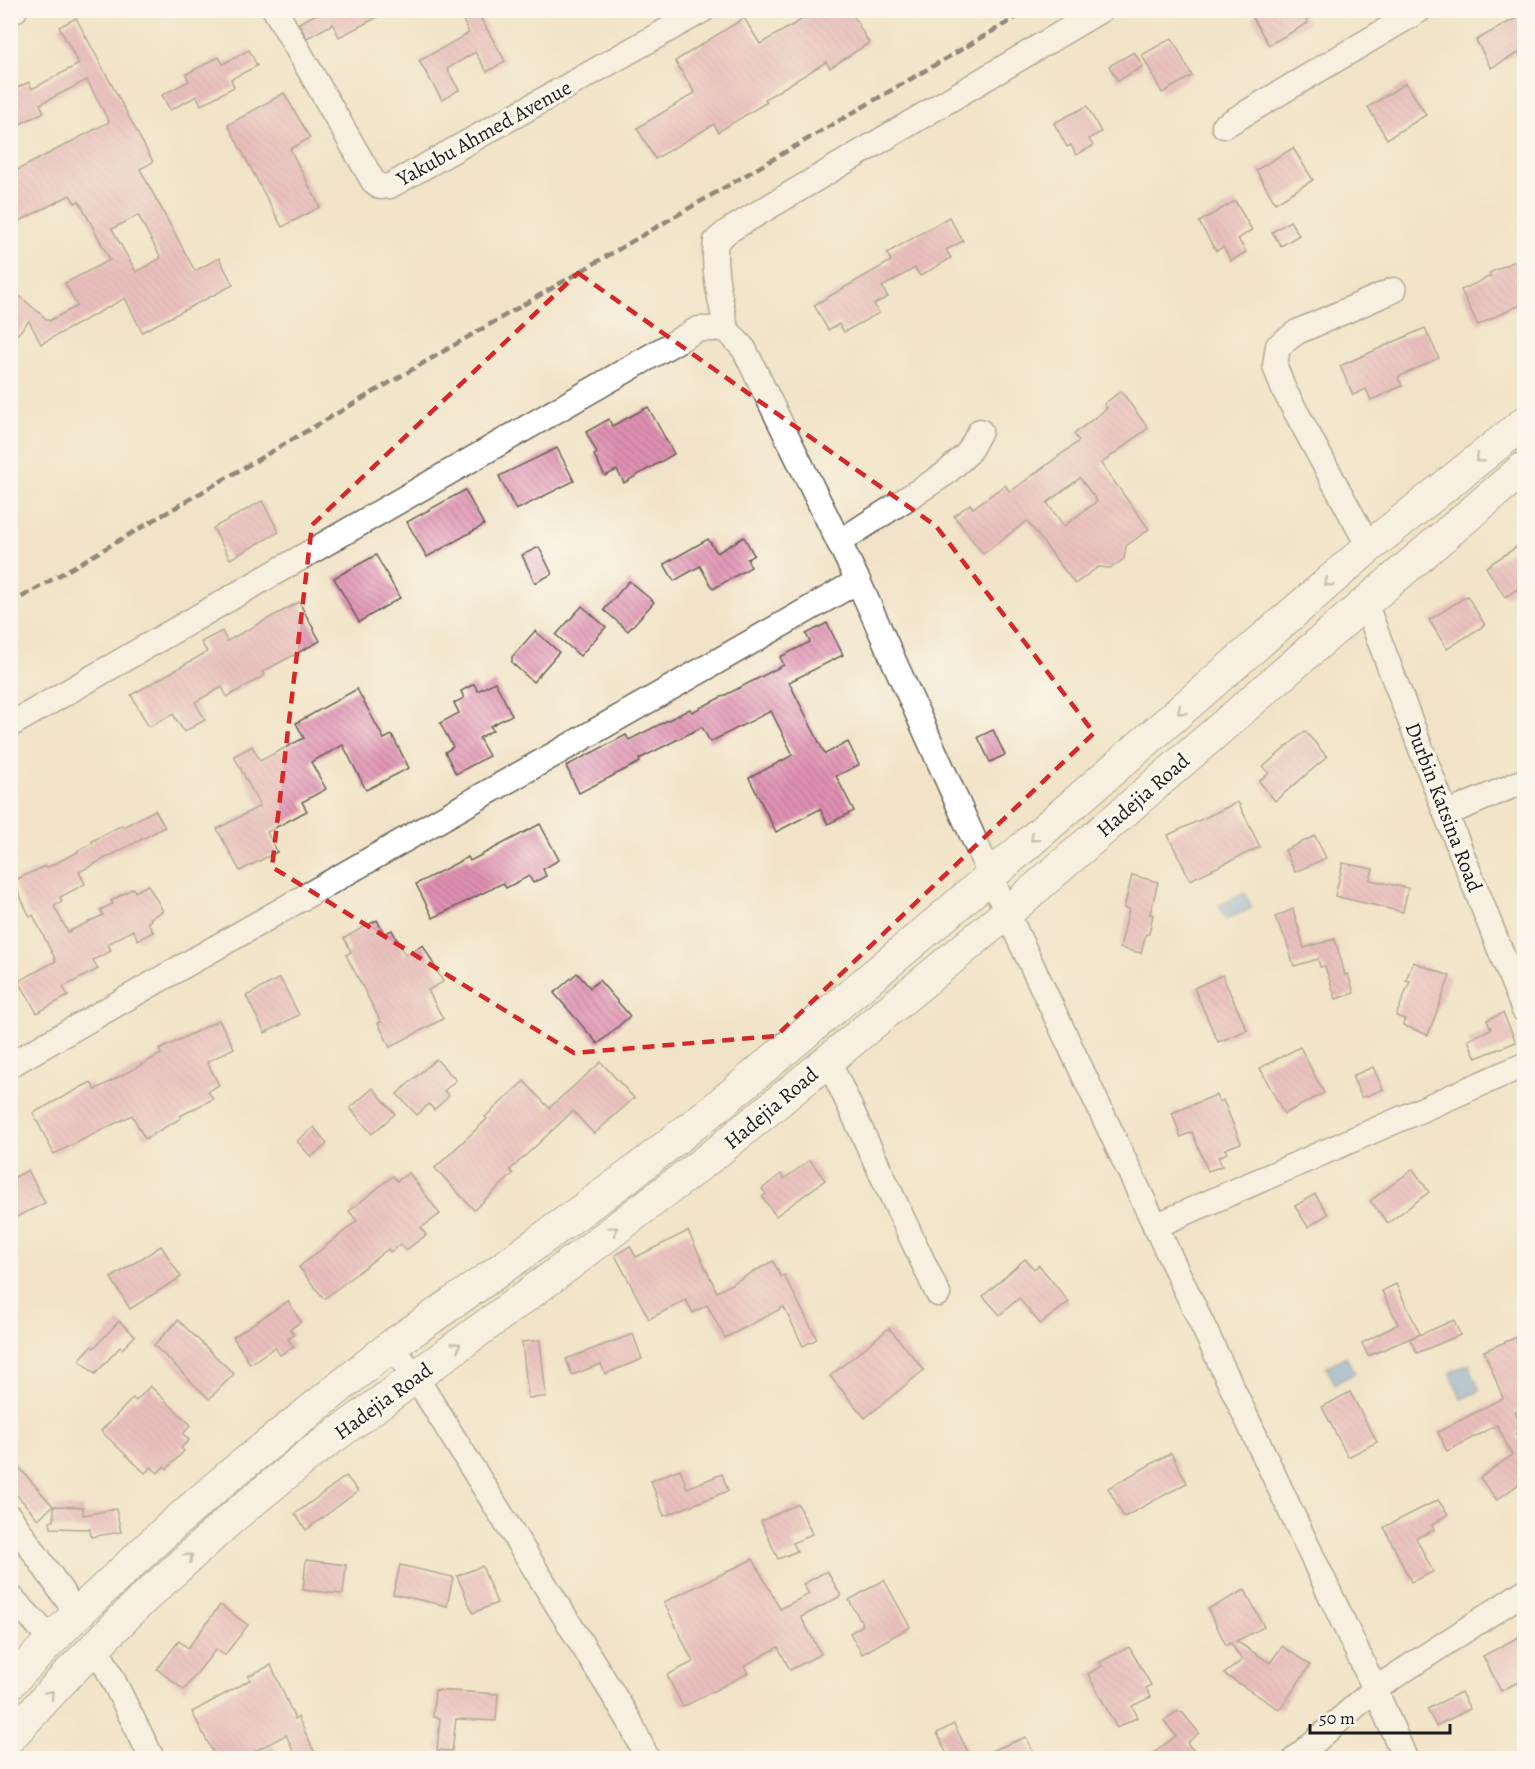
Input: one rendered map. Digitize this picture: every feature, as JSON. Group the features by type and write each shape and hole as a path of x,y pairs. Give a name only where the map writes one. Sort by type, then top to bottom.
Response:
{"main road":[{"name":"Hadejia Road","path":"10,1683 77,1614 171,1526 230,1475 391,1346 617,1184 710,1112 849,997 1370,547 1524,423"},
{"name":"Hadejia Road","path":"10,1737 141,1600 233,1516 310,1454 567,1266 717,1152 1007,913 1524,468"}],"street":[{"path":"10,13 15,10"},
{"name":"Yakubu Ahmed Avenue","path":"275,10 373,181 381,187 390,186 703,10"},
{"path":"1101,10 728,231 716,241 716,267 726,329 744,349 858,581 1007,913 1375,1689 1405,1758"},
{"path":"1224,126 1420,10"},
{"path":"1370,547 1283,388 1275,366 1278,346 1297,332 1394,290"},
{"path":"10,725 698,329 726,329"},
{"path":"839,542 945,474 968,453 980,431"},
{"path":"10,1065 858,581"},
{"name":"Durbin Katsina Road","path":"1365,603 1524,1010"},
{"path":"1446,814 1524,781"},
{"path":"828,1060 938,1294"},
{"path":"1155,1226 1524,1065"},
{"path":"391,1346 415,1377 628,1720 647,1758"},
{"path":"10,1517 77,1614"},
{"path":"1296,1758 1375,1689 1524,1592"},
{"path":"10,1596 52,1640"},
{"path":"96,1646 152,1758"}],"highlighted area":[{"path":"578,273 936,526 1094,733 776,1036 574,1053 272,867 312,525"}],"water":[{"path":"1245,893 1252,908 1226,920 1219,905"},
{"path":"1346,1356 1355,1373 1335,1384 1326,1367"},
{"path":"1469,1364 1480,1391 1461,1399 1450,1372"},
{"path":"272,1746 278,1756 273,1758 252,1757"}],"building":[{"path":"324,10 391,10 339,37 333,24 307,38 299,23"},
{"path":"458,10 476,10 505,61 487,72 475,52 447,69 459,90 442,100 419,61 469,33"},
{"path":"818,10 850,10 869,43 830,68 826,62 765,99 767,102 718,132 714,124 655,159 637,128 695,93 675,61 744,18 760,44"},
{"path":"1263,10 1301,10 1308,23 1269,45 1252,17"},
{"path":"1520,16 1524,24 1524,50 1491,68 1476,40"},
{"path":"76,18 153,162 140,169 195,271 219,258 233,285 142,332 125,298 41,344 29,321 10,343 10,288 49,321 77,306 65,283 110,260 79,201 75,203 70,195 10,226 10,174 109,122 87,80 40,104 44,112 10,129 10,91 29,82 32,89 79,64 59,27","holes":["138,215 161,258 136,272 112,229"]},
{"path":"1172,38 1192,76 1162,93 1142,55"},
{"path":"249,50 257,66 231,79 234,87 201,105 197,96 170,110 162,95 189,81 186,74 219,57 223,64"},
{"path":"1134,52 1143,66 1118,81 1109,66"},
{"path":"1406,83 1426,115 1387,139 1368,107"},
{"path":"284,93 310,138 290,149 320,207 282,227 228,125"},
{"path":"1087,106 1101,132 1089,139 1093,146 1076,155 1071,145 1067,147 1054,123"},
{"path":"1293,148 1313,180 1275,203 1256,170"},
{"path":"1235,201 1252,230 1238,239 1246,252 1231,261 1223,247 1216,251 1199,222"},
{"path":"949,217 963,241 946,250 951,258 920,276 915,268 882,287 888,297 874,304 879,313 844,332 839,324 828,330 814,305 891,261 887,253"},
{"path":"1290,221 1299,235 1281,246 1272,232"},
{"path":"1517,260 1524,275 1524,303 1478,325 1461,290 1491,276 1489,273"},
{"path":"1425,328 1439,358 1398,377 1402,386 1371,400 1366,389 1353,395 1340,366"},
{"path":"1121,391 1148,428 1101,464 1149,529 1126,546 1124,559 1111,568 1098,567 1075,584 1027,521 983,554 954,516 970,504 973,508 1005,485 1010,492 1079,441 1074,434 1107,408 1104,404","holes":["1080,478 1097,501 1064,526 1047,503"]},
{"path":"648,407 674,454 624,483 617,470 605,476 586,432 609,419 612,426"},
{"path":"557,448 574,481 516,510 499,476"},
{"path":"465,490 484,525 427,557 407,522"},
{"path":"262,501 279,532 230,559 213,528"},
{"path":"744,537 754,555 747,559 751,567 713,589 700,566 674,581 664,564 708,539 717,553"},
{"path":"1524,542 1524,585 1505,597 1486,567"},
{"path":"539,547 552,574 535,583 522,555"},
{"path":"376,555 400,598 359,622 334,578"},
{"path":"629,581 654,602 628,631 604,610"},
{"path":"1467,596 1485,625 1447,649 1429,620"},
{"path":"299,602 320,641 262,672 265,675 227,697 222,687 195,702 205,720 184,732 173,714 149,727 131,695 207,652 201,642 222,631 227,641"},
{"path":"582,606 606,627 580,656 556,635"},
{"path":"827,623 843,655 789,682 825,754 848,742 859,765 836,776 854,811 828,824 820,809 776,832 749,778 793,755 771,711 710,742 702,727 579,793 566,766 626,735 629,740 690,709 692,712 784,665 780,657 810,642 806,634"},
{"path":"535,631 559,652 533,682 512,663 512,657"},
{"path":"495,682 512,715 490,726 493,730 479,738 489,756 456,774 445,752 453,747 440,723 459,713 454,703 464,698 461,691 474,684 478,691"},
{"path":"357,689 384,739 392,735 409,768 366,790 343,745 311,762 326,789 302,802 307,811 267,832 277,852 240,871 217,829 260,806 234,756 252,746 260,761 304,738 296,723"},
{"path":"993,730 1005,755 990,762 978,737"},
{"path":"1305,731 1327,757 1275,801 1259,781 1269,773 1263,767"},
{"path":"1238,802 1260,847 1190,880 1168,835"},
{"path":"155,810 165,827 79,872 85,884 60,897 62,902 54,906 68,932 103,915 100,910 113,904 111,901 133,888 135,892 148,885 163,911 150,918 148,922 153,932 138,940 133,930 108,944 111,951 93,960 98,969 63,987 68,996 37,1013 19,981 56,961 33,915 30,917 13,881 78,852 93,843 92,841"},
{"path":"540,824 559,860 543,869 546,876 533,883 529,876 506,888 503,883 433,918 416,884 468,857 470,861"},
{"path":"1315,836 1326,858 1295,872 1285,850"},
{"path":"1343,863 1373,869 1370,880 1408,888 1403,912 1335,896"},
{"path":"1132,875 1158,882 1150,914 1153,915 1149,934 1146,934 1141,953 1120,948 1129,909 1124,908"},
{"path":"1293,909 1304,948 1335,939 1345,975 1348,974 1354,993 1336,999 1325,966 1320,967 1318,959 1294,966 1286,940 1275,917"},
{"path":"377,920 384,934 392,930 405,955 423,945 443,982 428,990 443,1019 390,1047 378,1023 381,1022 346,955 351,952 344,938"},
{"path":"1413,962 1450,976 1428,1035 1403,1025 1405,1019 1396,1016 1410,981 1406,980"},
{"path":"577,973 590,988 599,980 630,1016 598,1044 554,993"},
{"path":"1222,975 1247,1030 1218,1042 1194,988"},
{"path":"280,978 299,1015 265,1033 246,996"},
{"path":"1503,1013 1516,1042 1476,1058 1468,1040 1491,1029 1487,1020"},
{"path":"219,1020 234,1048 207,1062 219,1085 208,1091 213,1099 180,1116 181,1118 145,1139 132,1115 54,1154 33,1113 91,1082 95,1090 161,1054 159,1050"},
{"path":"1300,1047 1324,1093 1284,1114 1260,1068"},
{"path":"436,1059 456,1080 444,1091 449,1096 434,1110 429,1104 417,1115 397,1094"},
{"path":"601,1062 634,1098 594,1134 573,1111 510,1170 513,1174 474,1210 435,1168 524,1081 549,1108"},
{"path":"1373,1067 1383,1089 1362,1098 1352,1076"},
{"path":"373,1088 395,1114 372,1134 350,1108"},
{"path":"1216,1095 1219,1102 1223,1100 1241,1143 1225,1149 1227,1153 1218,1157 1222,1166 1208,1171 1192,1132 1181,1137 1172,1113"},
{"path":"314,1127 327,1144 311,1157 297,1141"},
{"path":"810,1160 825,1180 776,1216 762,1197 766,1194 762,1189 781,1174 784,1179"},
{"path":"1413,1169 1429,1192 1388,1223 1370,1201"},
{"path":"28,1170 45,1203 10,1220 10,1180"},
{"path":"409,1173 440,1214 421,1228 426,1235 406,1250 401,1244 390,1252 388,1249 324,1299 299,1267 357,1221 349,1211 393,1176 397,1181"},
{"path":"1315,1194 1328,1214 1308,1227 1295,1206"},
{"path":"688,1231 717,1292 773,1261 781,1277 784,1275 817,1339 803,1346 784,1307 725,1338 707,1305 693,1313 686,1300 649,1319 615,1255 630,1246 636,1257"},
{"path":"161,1246 181,1277 130,1309 111,1278"},
{"path":"1025,1259 1034,1269 1039,1265 1069,1302 1040,1324 1019,1298 1000,1315 983,1296"},
{"path":"1396,1284 1420,1334 1368,1356 1362,1343 1398,1324 1382,1291"},
{"path":"288,1301 301,1322 290,1329 294,1335 288,1339 294,1347 280,1355 275,1347 250,1364 233,1337"},
{"path":"178,1320 234,1374 209,1399 154,1345"},
{"path":"1454,1320 1460,1335 1417,1353 1410,1339"},
{"path":"119,1321 135,1336 122,1349 120,1347 95,1374 79,1360 92,1346 94,1348"},
{"path":"889,1328 924,1370 865,1418 830,1376"},
{"path":"633,1334 642,1359 605,1374 601,1364 572,1375 566,1359"},
{"path":"1524,1334 1524,1407 1515,1412 1524,1429 1515,1434 1524,1446 1524,1480 1497,1500 1480,1478 1512,1455 1497,1425 1447,1451 1438,1432 1503,1398 1484,1351"},
{"path":"540,1340 546,1397 528,1398 522,1342"},
{"path":"150,1386 191,1425 183,1434 189,1440 181,1448 184,1451 167,1469 164,1466 158,1473 151,1467 145,1473 101,1431 133,1398 136,1401"},
{"path":"1350,1392 1377,1442 1348,1457 1322,1407"},
{"path":"1171,1453 1187,1483 1124,1517 1108,1488"},
{"path":"10,1457 53,1506 38,1519 10,1487"},
{"path":"680,1469 687,1488 722,1474 728,1491 664,1516 651,1481"},
{"path":"346,1476 358,1491 306,1530 295,1514"},
{"path":"1438,1500 1448,1514 1432,1525 1434,1530 1416,1538 1433,1572 1411,1582 1384,1527"},
{"path":"798,1504 812,1534 793,1543 797,1551 778,1559 761,1521"},
{"path":"54,1506 83,1507 83,1515 116,1509 121,1532 91,1537 90,1529 51,1528 50,1521 54,1521"},
{"path":"753,1559 780,1609 809,1594 803,1584 827,1571 841,1596 801,1617 821,1654 790,1670 778,1647 744,1666 748,1673 683,1707 667,1675 693,1662 664,1602"},
{"path":"306,1560 346,1565 343,1594 303,1590"},
{"path":"400,1565 453,1577 447,1606 393,1594"},
{"path":"482,1566 497,1603 473,1613 457,1576"},
{"path":"884,1580 910,1627 862,1654 850,1633 863,1625 849,1600"},
{"path":"1245,1590 1264,1627 1236,1641 1270,1663 1282,1646 1310,1665 1280,1710 1224,1674 1242,1660 1231,1643 1226,1645 1208,1609"},
{"path":"220,1605 248,1625 225,1655 216,1649 184,1690 157,1669 179,1641 188,1648"},
{"path":"1524,1634 1524,1679 1501,1691 1483,1656"},
{"path":"1129,1647 1151,1685 1146,1688 1151,1697 1132,1706 1138,1717 1117,1728 1088,1674 1102,1666 1100,1662"},
{"path":"271,1665 295,1719 298,1717 317,1758 297,1758 286,1735 241,1758 216,1758 192,1712 250,1680 248,1676"},
{"path":"435,1690 498,1694 496,1721 456,1719 452,1751 437,1750 440,1718 433,1717"},
{"path":"1461,1692 1470,1709 1436,1726 1427,1709"},
{"path":"1176,1712 1182,1712 1199,1733 1187,1743 1200,1758 1147,1758 1176,1736 1164,1721"},
{"path":"954,1724 971,1758 949,1758 937,1733"},
{"path":"1026,1737 1035,1758 974,1758"}],"railway":[{"path":"10,604 1029,10"}]}
